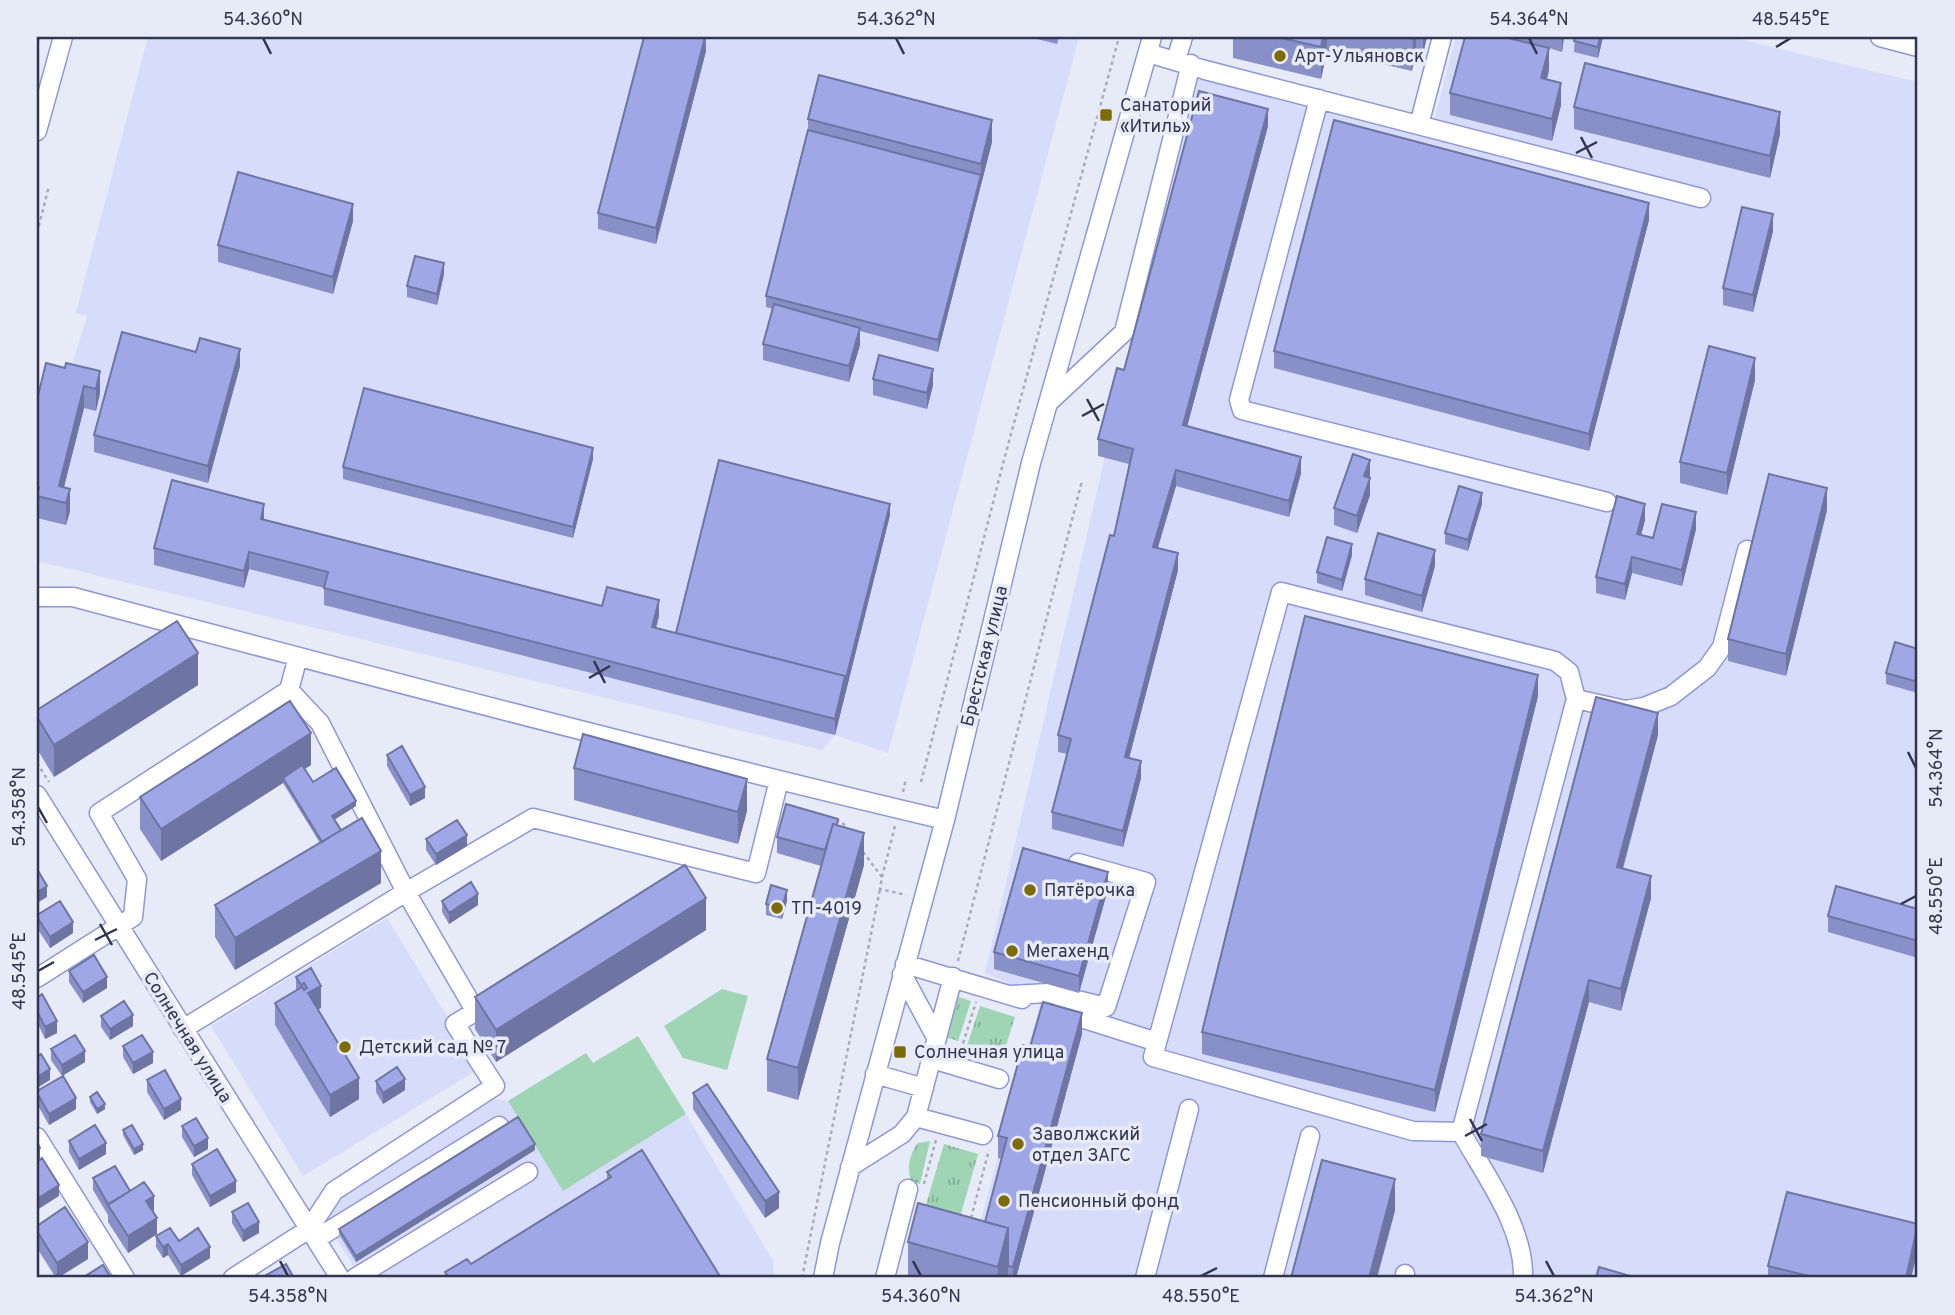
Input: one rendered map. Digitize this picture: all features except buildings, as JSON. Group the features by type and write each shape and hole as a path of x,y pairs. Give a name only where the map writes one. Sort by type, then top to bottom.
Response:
{"street":[{"path":"37,131 63,37"},
{"path":"1048,403 1124,332 1184,62 1183,37"},
{"path":"1419,125 1442,37"},
{"path":"1880,37 1918,47"},
{"path":"1150,45 1205,70 1701,198"},
{"name":"Брестская улица","path":"823,1278 850,1167 944,820 1027,476 1150,45"},
{"path":"1319,99 1239,400 1242,410 1607,502"},
{"path":"1576,699 1625,710 1644,707 1671,696 1707,668 1722,647 1747,550"},
{"path":"1461,1132 1413,1131 1153,1057 1281,592 1555,662 1569,672 1576,699 1461,1132 1516,1231 1523,1267 1522,1278"},
{"path":"37,597 73,597 298,657 944,820"},
{"path":"37,978 133,917 137,879 99,813 289,690 298,657"},
{"path":"289,690 320,723 406,892 476,1012"},
{"path":"183,1028 533,818 756,873 779,780"},
{"name":"Солнечная улица","path":"37,795 340,1278"},
{"path":"688,877 712,862"},
{"path":"1011,995 1048,993 1106,1007 1146,882 1078,863"},
{"path":"904,969 953,977 1157,1042"},
{"path":"904,969 937,1039"},
{"path":"850,1167 902,1134 916,1117 953,977"},
{"path":"312,1234 334,1191 495,1086 455,1024 499,997"},
{"path":"932,1059 999,1079"},
{"path":"875,1074 924,1088"},
{"path":"1145,1278 1189,1109"},
{"path":"916,1117 940,1123 986,1142"},
{"path":"233,1278 499,1126"},
{"path":"1273,1278 1310,1136"},
{"path":"37,1137 125,1278"},
{"path":"355,1278 528,1172"},
{"path":"886,1278 916,1188"}],"path":[{"path":"37,47 39,37"},
{"path":"920,782 1119,37"},
{"path":"37,233 49,186"},
{"path":"953,977 1082,481"},
{"path":"803,1278 880,888 906,779"},
{"path":"830,819 842,822 850,833"},
{"path":"858,844 883,877"},
{"path":"880,888 906,895"},
{"path":"956,1066 981,986"},
{"path":"916,1188 940,1123"},
{"path":"969,1226 986,1142"}],"shaded area":[{"path":"148,37 1079,37 888,753 835,735 822,750 37,561 37,401 66,384 87,316 76,313"},
{"path":"1456,37 1730,37 1918,82 1918,1278 910,1278 966,1274 1042,997 985,973 1198,57 1434,120"},
{"name":"Детский сад № 7","path":"387,918 479,1069 303,1176 211,1026"},
{"path":"496,1099 508,1101 563,1191 686,1114 773,1261 774,1278 361,1278 327,1224 341,1193"}],"green space":[{"path":"722,989 748,996 727,1070 683,1058 664,1026"},
{"path":"956,996 971,1001 958,1041 942,1036"},
{"path":"980,1006 1015,1017 1001,1061 966,1049"},
{"path":"638,1036 686,1114 563,1191 508,1101 586,1053 593,1063"},
{"path":"930,1141 920,1184 911,1181 909,1166 913,1152 918,1143"},
{"path":"944,1144 978,1154 951,1249 916,1238"}],"place":[{"name":"Арт-Ульяновск","path":"1280,56"},
{"name":"Санаторий «Итиль»","path":"1106,115"},
{"name":"Пятёрочка","path":"1030,890"},
{"name":"ТП-4019","path":"777,908"},
{"name":"Мегахенд","path":"1012,951"},
{"name":"Детский сад № 7","path":"345,1047"},
{"name":"Солнечная улица","path":"900,1052"},
{"name":"Заволжский отдел ЗАГС","path":"1018,1144"},
{"name":"Пенсионный фонд","path":"1004,1201"}]}
